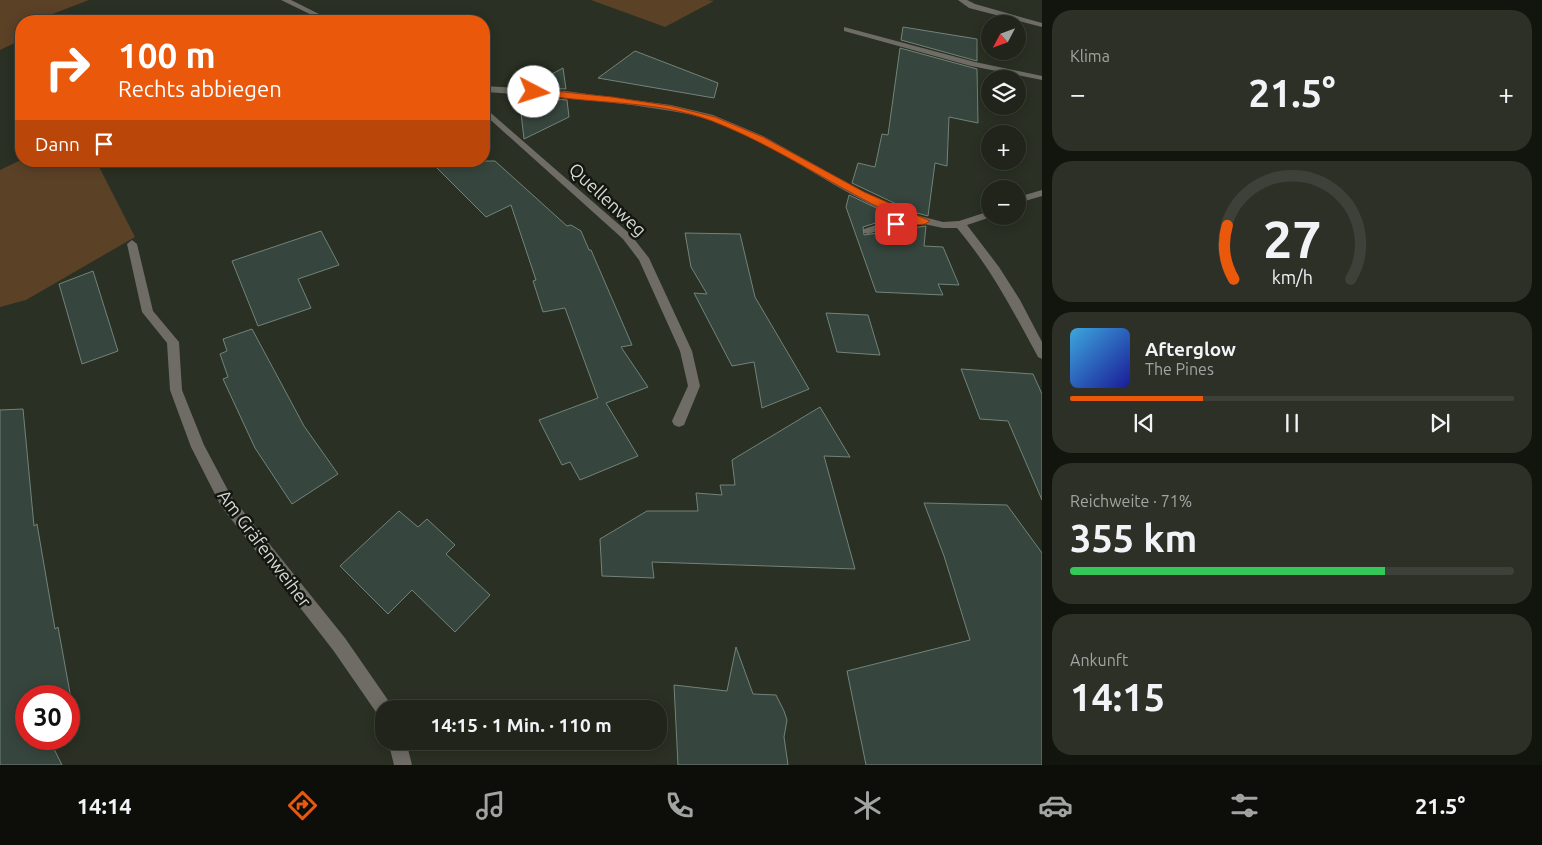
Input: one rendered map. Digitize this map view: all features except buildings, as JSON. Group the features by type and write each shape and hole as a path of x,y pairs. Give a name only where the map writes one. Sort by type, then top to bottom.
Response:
{"street":[{"path":"285,0 316,15"},
{"path":"962,0 972,6 1042,25"},
{"path":"847,29 974,64 1042,78"},
{"path":"490,89 612,99 671,108 712,118 760,138 861,194 909,217 942,225 960,224 981,217"},
{"name":"Quellenweg","path":"490,115 627,237 644,258 686,350 694,386 679,421"},
{"path":"1026,198 1042,193"},
{"path":"868,231 882,226 925,221"},
{"path":"960,224 980,246 1021,310 1042,354"},
{"name":"Am Gräfenweiher","path":"132,244 148,312 173,342 176,390 198,447 226,501 339,644 378,700"},
{"path":"400,750 403,765"}],"shaded area":[{"path":"0,0 89,0 50,15 15,15 15,43 0,50"},
{"path":"591,0 708,0 714,1 665,27"},
{"path":"15,163 15,167 99,167 135,237 26,300 0,307 0,170"}],"route":[{"path":"534,92 612,99 671,108 712,118 760,138 861,194 909,217 925,221 896,224"}]}
